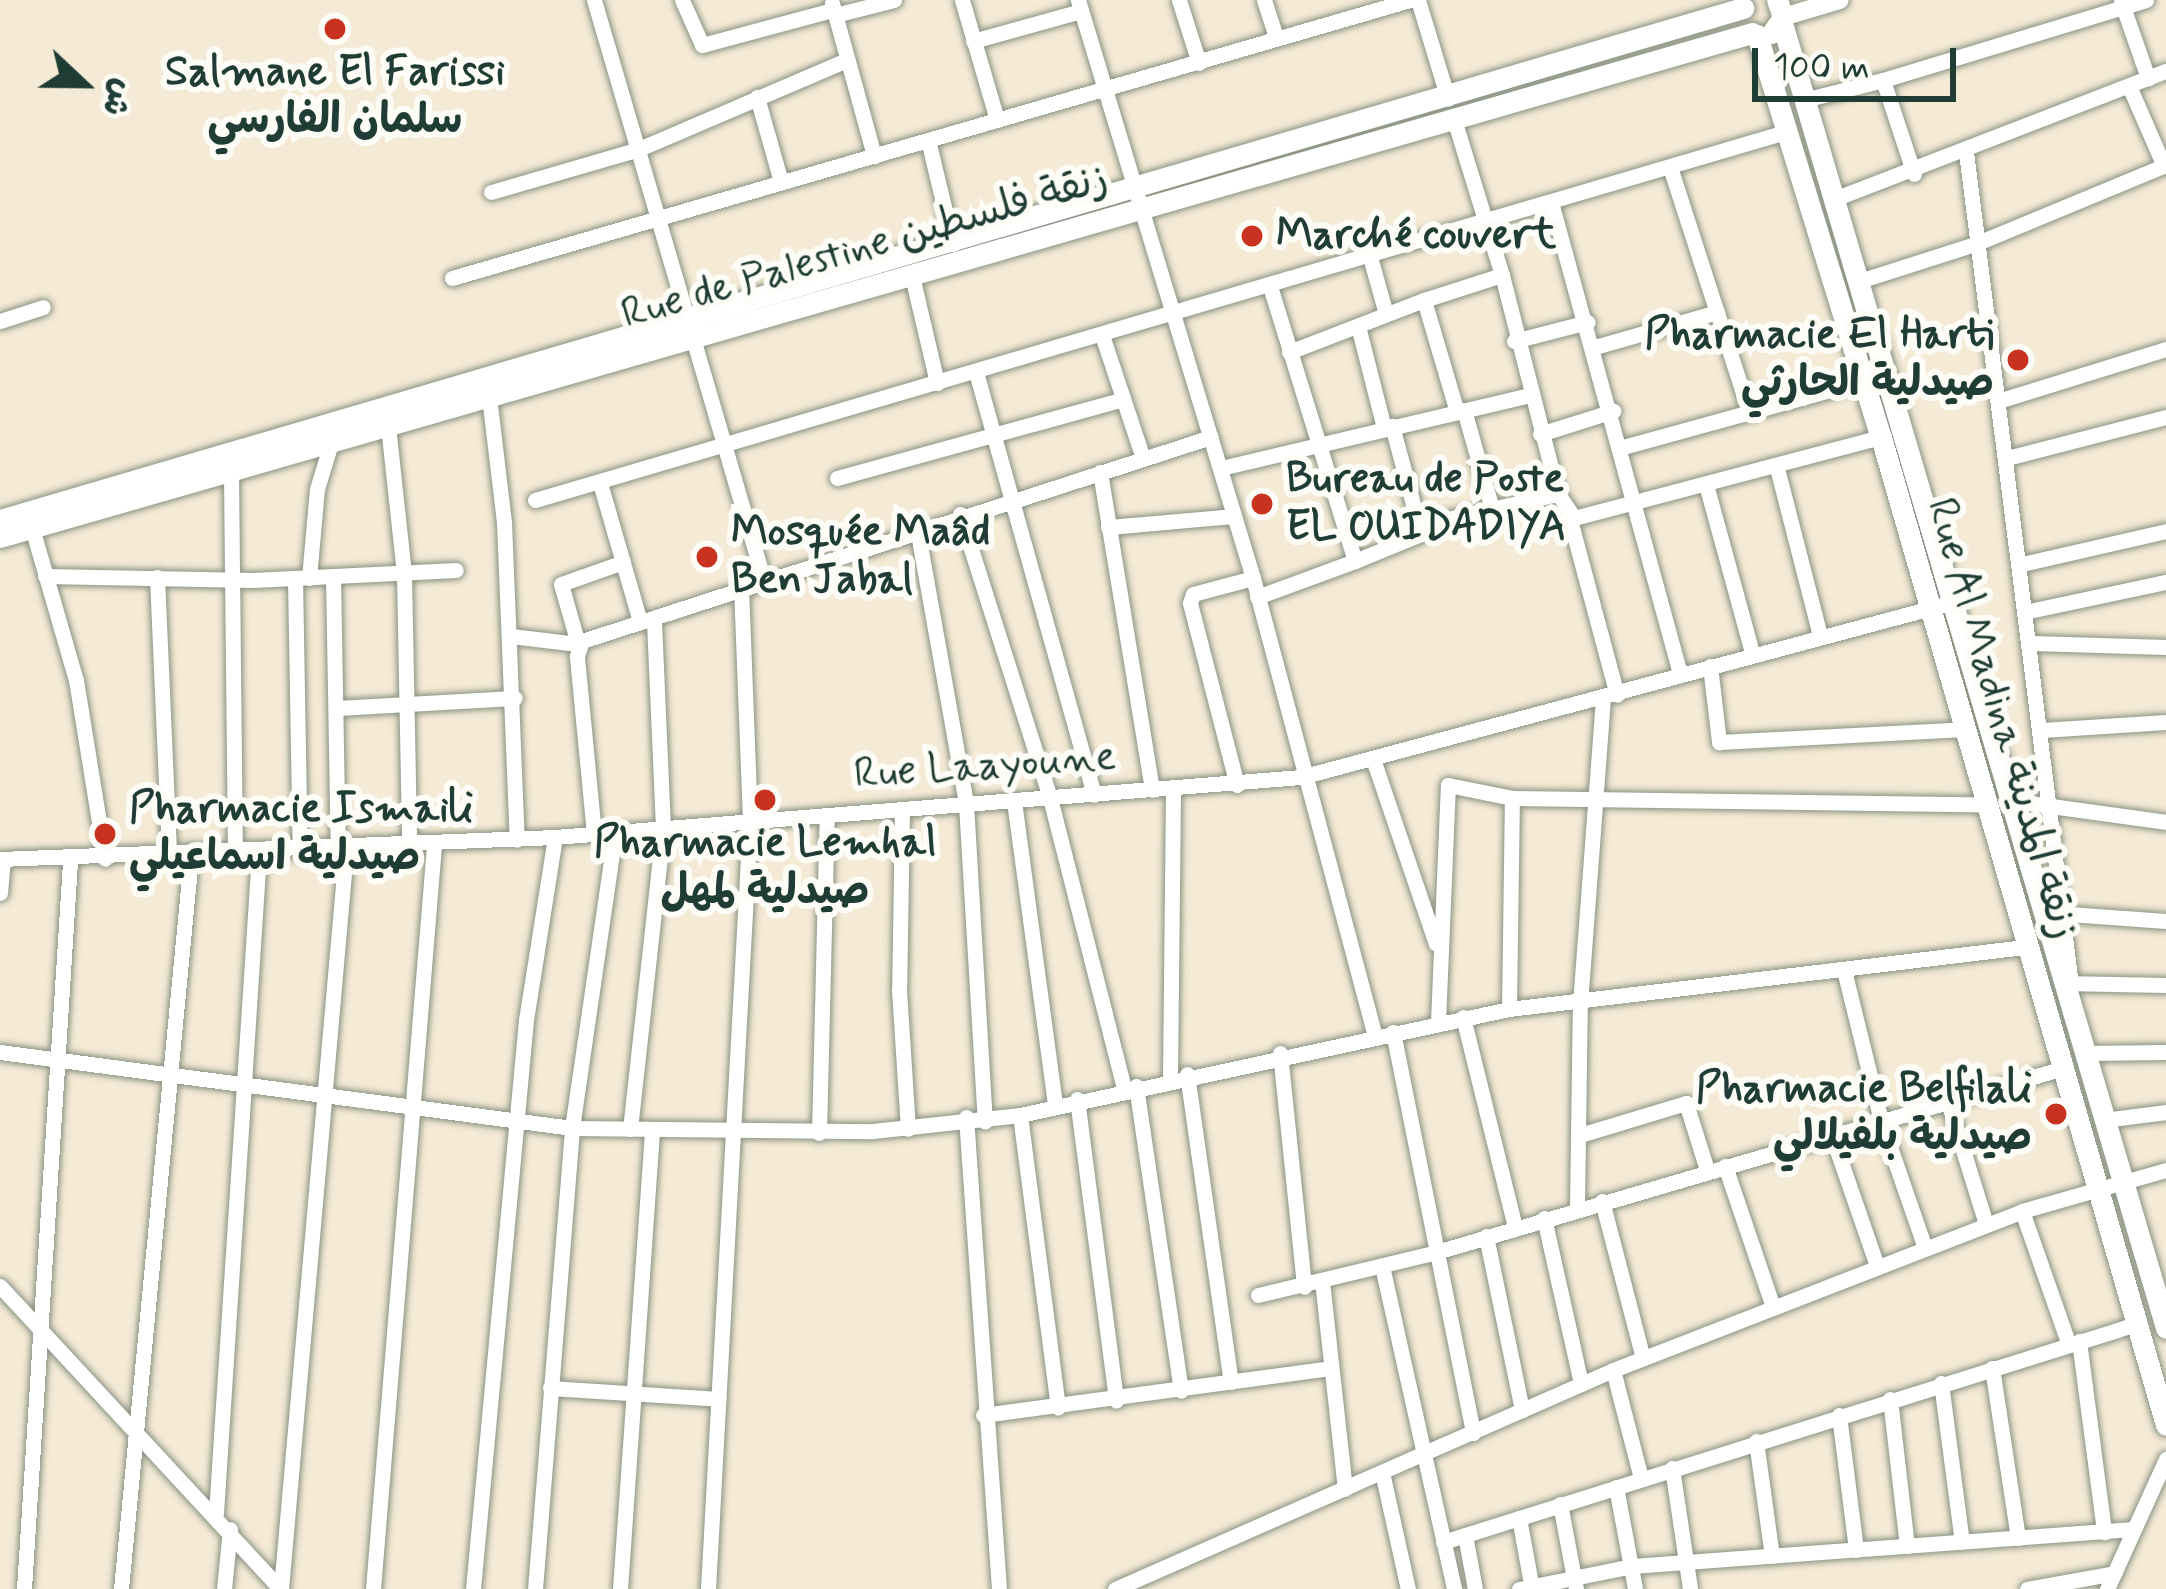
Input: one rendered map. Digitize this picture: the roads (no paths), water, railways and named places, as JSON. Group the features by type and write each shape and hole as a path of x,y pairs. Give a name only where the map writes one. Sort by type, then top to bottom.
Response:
{"main road":[{"name":"Rue de Palestine زنقة فلسطين","path":"1450,108 1745,3"},
{"name":"Rue Al Madina زنقة المدينة","path":"1745,3 1789,131 1881,437 2024,947 2166,1425"},
{"name":"Rue de Palestine زنقة فلسطين","path":"691,329 912,276 1138,200 1450,108 1754,34 1779,8"},
{"name":"Rue Al Madina زنقة المدينة","path":"1779,8 2008,800 2053,913 2073,1019 2166,1328"},
{"name":"Rue de Palestine زنقة فلسطين","path":"0,520 488,388 691,329 953,244 1138,200"},
{"name":"Rue de Palestine زنقة فلسطين","path":"0,537 231,474 388,426 488,388"}],"street":[{"path":"594,0 764,581"},
{"path":"682,0 702,45 833,8 894,0"},
{"path":"962,0 997,120"},
{"path":"1178,0 1199,63"},
{"path":"1264,0 1276,38"},
{"path":"452,278 1414,0 1502,275 1529,395 1569,516 1610,697 1580,1004 1577,1208"},
{"path":"1779,8 1840,0"},
{"path":"1804,100 1882,80 2122,3 2146,0"},
{"path":"2122,3 2148,78"},
{"path":"973,40 1080,6 1253,578 1301,777 1374,1032"},
{"path":"833,8 874,156"},
{"path":"491,192 639,149 847,60"},
{"path":"1834,199 1914,174 2166,71"},
{"path":"1882,80 1914,174"},
{"path":"1859,281 1975,244 2165,165 2129,86"},
{"path":"757,97 781,182"},
{"path":"535,500 1789,131"},
{"path":"928,140 953,244"},
{"path":"1966,152 2052,806 2053,913 2166,921"},
{"path":"1670,167 1749,412"},
{"path":"1551,202 1640,506 1680,675"},
{"path":"1370,257 1386,314"},
{"path":"1289,352 1502,275"},
{"path":"912,276 937,383"},
{"path":"1270,286 1354,561"},
{"path":"1424,300 1492,509"},
{"path":"0,322 43,307"},
{"path":"1594,346 1717,312"},
{"path":"1514,341 1588,322"},
{"path":"1257,597 1415,541 1421,525 1358,326"},
{"path":"1102,335 1143,458"},
{"path":"1998,400 2166,349"},
{"path":"976,372 1094,795"},
{"path":"1623,447 1888,374"},
{"path":"488,388 511,636 518,840"},
{"path":"1221,468 1529,395"},
{"path":"837,478 1123,399"},
{"path":"1540,434 1613,411"},
{"path":"2007,458 2166,417"},
{"path":"388,426 404,574 409,847"},
{"path":"511,636 578,644 917,527 1210,437"},
{"path":"1569,516 1640,506 1881,437"},
{"path":"300,853 302,578 316,489 331,443"},
{"path":"1777,468 1820,635"},
{"path":"1100,472 1152,790"},
{"path":"231,474 235,854"},
{"path":"600,483 622,562 647,620 663,828 630,1129"},
{"path":"1707,488 1752,653"},
{"path":"1421,525 1558,494"},
{"path":"960,514 1050,798 1130,1088 1181,1390"},
{"path":"1108,527 1234,517"},
{"path":"917,527 966,804 985,1121"},
{"path":"32,528 80,697 105,859"},
{"path":"2022,564 2166,531"},
{"path":"594,834 578,644 561,584 622,562"},
{"path":"45,576 232,580 456,570"},
{"path":"0,1286 230,1528 281,1589 342,850 333,576"},
{"path":"158,577 169,856"},
{"path":"1237,785 1190,603 1193,594 1253,578"},
{"path":"2029,611 2166,582"},
{"path":"708,1589 739,1133 750,821 741,589"},
{"name":"Rue Laayoune","path":"1,859 70,861 409,847 1301,777 1953,602"},
{"path":"2032,643 2166,647"},
{"path":"1710,666 1719,742 1965,729"},
{"path":"336,708 515,698"},
{"path":"2042,730 2166,722"},
{"path":"1373,759 1440,956"},
{"path":"1173,789 1179,1076 1231,1382"},
{"path":"1438,1022 1446,789 1512,798 1598,801 1986,806"},
{"path":"1508,1009 1512,798"},
{"path":"2008,800 2166,822"},
{"path":"1014,801 1055,1105"},
{"path":"902,809 899,990 908,1129"},
{"path":"819,1133 827,815"},
{"path":"535,1589 572,1128 615,832"},
{"path":"473,1589 517,1121 555,837"},
{"path":"373,1589 408,1109 434,845"},
{"path":"216,1513 248,1086 259,854"},
{"path":"122,1589 141,1433 191,856"},
{"path":"0,893 1,859"},
{"path":"24,1589 45,1331 70,861"},
{"path":"0,1052 572,1128 739,1133 908,1129 966,1117 985,1121 1020,1114 1374,1032 1508,1009 1580,1004 2024,947"},
{"path":"1844,970 1881,1121 1925,1248"},
{"path":"2066,983 2166,985"},
{"path":"1463,1017 1515,1227"},
{"path":"1393,1032 1433,1252 1473,1432"},
{"path":"2083,1053 2166,1052"},
{"path":"1280,1053 1304,1287"},
{"path":"1258,1295 1433,1252 2060,1069"},
{"path":"1078,1099 1116,1400"},
{"path":"1948,1102 1986,1224"},
{"path":"1580,1136 1686,1103 1707,1170"},
{"path":"2103,1120 2166,1112"},
{"path":"1020,1114 1058,1408"},
{"path":"966,1117 983,1415 999,1589"},
{"path":"620,1589 652,1131"},
{"path":"1832,1136 1877,1266"},
{"path":"1725,1166 1773,1307"},
{"path":"1114,1589 1643,1358 2022,1211 2121,1179 2166,1170"},
{"path":"1602,1201 1643,1358"},
{"path":"2022,1211 2074,1343 2104,1532"},
{"path":"1544,1218 1581,1384"},
{"path":"1486,1236 1522,1410"},
{"path":"1382,1266 1454,1589"},
{"path":"1322,1281 1345,1489"},
{"path":"1443,1542 2136,1324"},
{"path":"1992,1368 2018,1538"},
{"path":"983,1415 1330,1369"},
{"path":"1613,1370 1641,1478"},
{"path":"1941,1383 1962,1542"},
{"path":"550,1388 635,1389 719,1399"},
{"path":"1890,1399 1907,1546"},
{"path":"1839,1415 1856,1550"},
{"path":"1756,1441 1772,1556"},
{"path":"2027,1589 2111,1581 2166,1459"},
{"path":"1672,1468 1690,1589"},
{"path":"1382,1472 1408,1589"},
{"path":"1616,1486 1635,1589"},
{"path":"1560,1504 1575,1583"},
{"path":"1520,1518 1527,1588 1575,1583 1632,1566 2134,1529"},
{"path":"224,1589 230,1528"},
{"path":"1465,1535 1475,1589"}],"place":[{"name":"Salmane El Farissi سلمان الفارسي","path":"335,29"},
{"name":"Marché couvert","path":"1252,236"},
{"name":"Pharmacie El Harti صيدلية الحارثي","path":"2018,360"},
{"name":"Bureau de Poste EL OUIDADIYA","path":"1262,504"},
{"name":"Mosquée Maâd Ben Jabal","path":"707,557"},
{"name":"Pharmacie Lemhal صيدلية لمهل","path":"765,800"},
{"name":"Pharmacie Ismaili صيدلية اسماعيلي","path":"105,834"},
{"name":"Pharmacie Belfilali صيدلية بلفيلالي","path":"2056,1114"}]}
